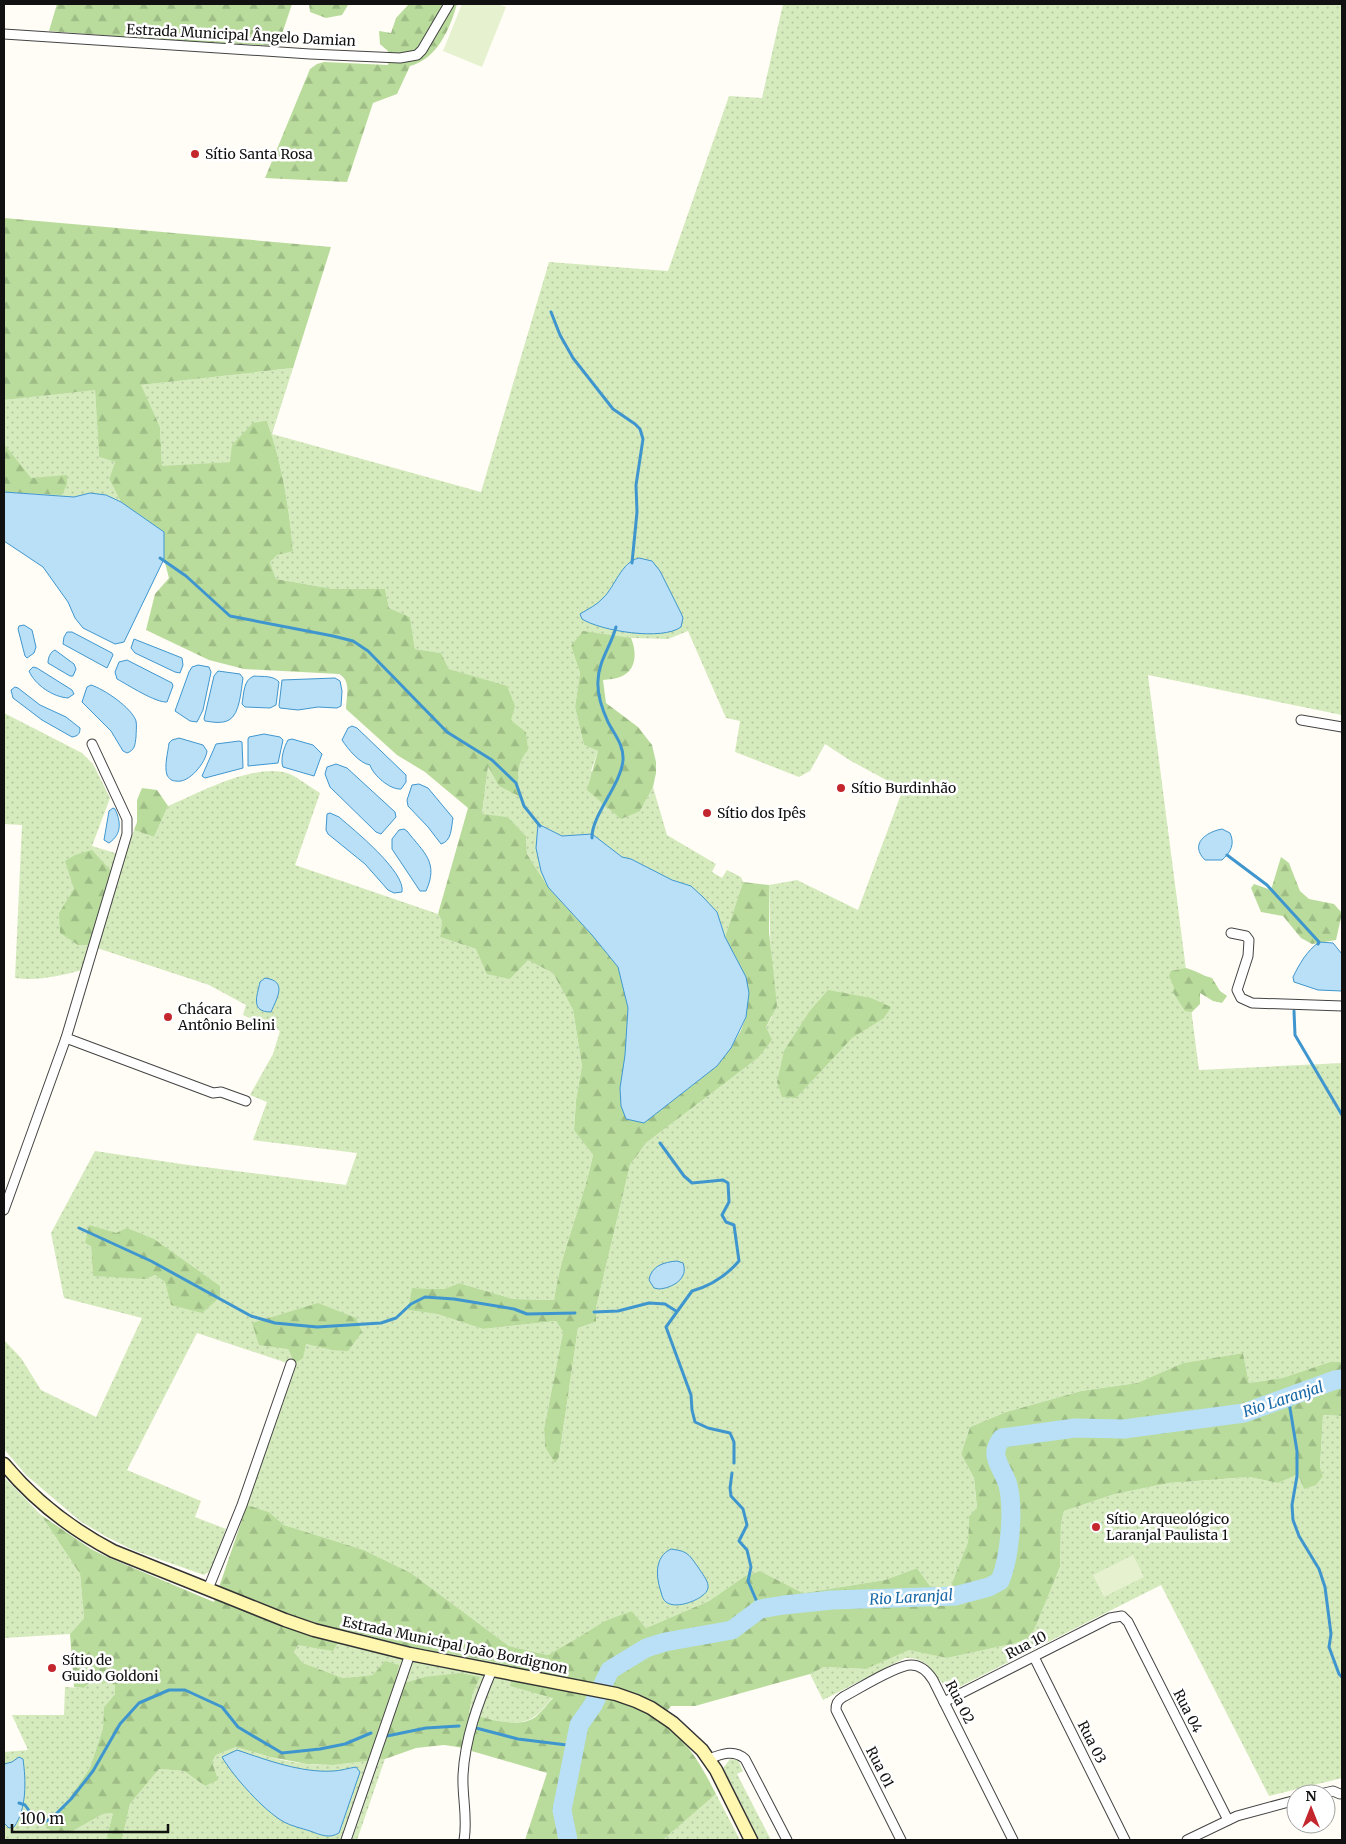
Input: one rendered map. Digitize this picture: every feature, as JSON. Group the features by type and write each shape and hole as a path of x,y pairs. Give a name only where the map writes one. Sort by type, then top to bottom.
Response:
{"main road":[{"name":"Estrada Municipal João Bordignon","path":"4,1464 19,1482 48,1508 98,1544 300,1625 410,1654 616,1694 636,1701 662,1715 684,1731 709,1759 752,1840"}],"street":[{"name":"Estrada Municipal Ângelo Damian","path":"4,34 400,58 417,55 422,50 449,4"},
{"path":"1301,720 1342,727"},
{"path":"4,1210 66,1038 128,827 124,812 92,744"},
{"path":"1232,932 1246,936 1250,940 1248,956 1237,990 1241,998 1252,1003 1342,1006"},
{"path":"66,1038 213,1093 221,1092 246,1101"},
{"path":"208,1589 242,1505 291,1364"},
{"name":"Rua 10","path":"944,1702 1110,1618 1122,1616"},
{"name":"Rua 04","path":"1122,1616 1128,1622 1228,1820"},
{"path":"346,1840 410,1654"},
{"name":"Rua 03","path":"1034,1657 1125,1840"},
{"name":"Rua 02","path":"836,1706 838,1701 851,1693 900,1667 912,1665 924,1669 931,1676 1014,1840"},
{"path":"464,1840 466,1812 463,1790 465,1758 473,1719 492,1670"},
{"name":"Rua 01","path":"836,1706 836,1710 902,1840"},
{"path":"709,1759 730,1753 740,1754 745,1759 787,1840"},
{"path":"1336,1792 1340,1794"},
{"path":"1187,1840 1228,1820 1286,1803"}],"green space":[{"path":"57,4 292,4 278,46 49,31"},
{"path":"309,4 348,5 342,15 326,18 310,12"},
{"path":"409,4 457,4 451,23 435,50 428,57 410,66 397,94 373,103 347,182 265,178 310,69 324,62 388,65 388,51 380,44 379,31 391,33 396,18"},
{"path":"462,4 498,4 506,7 482,67 443,51"},
{"path":"783,4 1342,4 1342,715 1148,675 1199,1070 1342,1063 1342,1362 1330,1362 1282,1378 1249,1383 1243,1353 1183,1363 1137,1383 1081,1391 1006,1412 970,1427 961,1454 974,1478 977,1509 969,1516 968,1542 950,1588 930,1586 917,1568 885,1580 803,1593 760,1571 745,1576 709,1601 646,1628 632,1611 548,1655 509,1646 411,1573 364,1550 284,1525 269,1512 247,1505 296,1366 197,1333 127,1470 201,1501 195,1517 226,1529 210,1571 204,1575 133,1550 80,1521 26,1475 4,1449 4,1340 21,1358 41,1390 96,1417 142,1318 64,1298 51,1233 95,1151 346,1185 357,1153 253,1140 267,1102 250,1095 273,1054 280,1031 243,1015 246,1005 209,985 97,948 134,830 154,837 168,806 228,780 261,772 277,771 290,774 320,793 295,865 438,914 442,921 440,937 476,949 510,979 528,959 553,973 573,1010 582,1066 576,1100 574,1129 593,1155 557,1281 554,1300 513,1299 459,1283 444,1289 413,1288 409,1310 437,1314 483,1329 556,1321 563,1332 544,1429 545,1447 555,1462 559,1457 578,1328 596,1322 596,1308 630,1165 646,1143 758,1058 771,1040 766,1027 772,1017 769,885 797,880 858,910 903,789 851,761 825,744 810,771 799,777 735,752 740,721 726,718 688,631 668,639 631,638 571,646 580,673 575,707 584,745 598,751 591,771 640,811 653,787 667,835 716,864 712,872 722,878 727,870 741,877 743,882 725,937 721,923 691,886 672,880 631,859 622,857 592,834 562,836 538,824 541,871 548,887 527,854 526,836 508,817 482,815 488,765 519,795 517,772 526,732 511,720 507,687 449,669 441,653 415,649 410,617 389,608 385,589 334,589 276,579 270,562 276,555 293,550 284,485 267,421 230,462 162,467 160,427 140,385 293,368 272,434 481,492 549,262 668,271 729,96 762,98","holes":["91,1246 220,1297 165,1282 155,1275 93,1276","356,1318 331,1350 306,1344 293,1360 288,1349"]},
{"path":"4,218 331,247 293,368 141,385 160,427 162,466 230,462 232,445 253,423 267,421 284,485 293,551 277,555 270,562 276,579 334,589 385,589 389,608 410,617 415,649 441,653 449,669 507,686 515,706 511,720 526,732 528,750 519,766 519,796 499,786 488,766 482,814 508,817 526,836 527,854 548,887 592,935 618,967 628,1008 625,1055 620,1088 621,1106 644,1123 717,1066 731,1048 741,1030 746,1017 746,977 725,937 743,882 769,885 769,932 777,1006 766,1027 772,1040 758,1058 646,1143 630,1165 596,1308 596,1322 578,1328 559,1457 555,1463 545,1447 544,1429 563,1332 556,1321 483,1329 437,1314 408,1310 412,1288 444,1289 459,1283 513,1299 554,1300 557,1281 593,1155 574,1130 576,1100 582,1066 573,1010 553,973 528,960 510,979 487,974 476,949 440,937 442,921 438,914 468,808 425,772 397,755 346,709 347,685 343,677 339,674 244,669 209,660 146,630 155,594 169,578 164,559 164,532 121,502 109,479 115,462 99,457 95,390 4,400"},
{"path":"95,389 99,457 115,462 109,479 121,502 106,495 90,493 74,497 4,492 4,400"},
{"path":"4,444 31,478 67,475 67,484 62,495 4,492"},
{"path":"583,631 631,638 634,649 633,666 626,674 614,679 603,680 606,703 638,727 652,745 656,762 656,773 653,787 640,811 621,819 587,790 598,751 584,745 575,707 580,673 571,646"},
{"path":"4,713 82,753 93,764 110,798 92,846 118,854 82,970 41,978 15,978 22,825 4,824"},
{"path":"142,788 157,790 168,806 154,837 134,830 137,822 137,800"},
{"path":"92,850 112,872 89,945 78,945 60,933 59,913 74,889 65,861 75,855"},
{"path":"1281,857 1289,863 1300,891 1309,899 1334,904 1342,913 1336,940 1312,944 1301,938 1283,916 1261,912 1251,888 1254,884 1271,890"},
{"path":"1186,968 1212,978 1220,991 1227,996 1222,1003 1213,1001 1200,993 1200,1004 1192,1012 1185,1011 1173,992 1174,987 1169,976 1171,971"},
{"path":"828,990 871,998 891,1007 884,1018 852,1038 796,1098 782,1097 777,1082 784,1051 809,1012"},
{"path":"89,1225 116,1233 127,1228 154,1239 220,1286 220,1297 202,1313 171,1305 165,1282 155,1275 145,1279 93,1276 91,1246 85,1243"},
{"path":"318,1303 356,1318 362,1332 348,1351 331,1350 306,1344 303,1358 297,1362 293,1360 288,1349 259,1345 252,1323"},
{"path":"1243,1353 1249,1383 1282,1378 1330,1362 1342,1362 1342,1416 1323,1415 1320,1467 1323,1476 1316,1485 1304,1489 1298,1474 1278,1483 1249,1477 1169,1483 1115,1494 1064,1511 1061,1522 1060,1567 1034,1630 1027,1638 1016,1643 947,1658 909,1650 866,1669 824,1667 810,1674 695,1706 671,1706 660,1721 693,1754 716,1794 663,1840 525,1840 547,1773 458,1747 444,1745 416,1748 385,1759 333,1765 307,1764 270,1757 236,1747 216,1755 212,1762 218,1780 205,1786 184,1771 159,1769 130,1804 122,1840 106,1840 113,1813 103,1814 71,1832 51,1832 45,1824 57,1817 90,1768 103,1728 104,1707 115,1694 115,1685 92,1681 84,1688 74,1687 70,1634 84,1618 80,1574 41,1515 91,1549 214,1602 247,1505 269,1512 284,1525 364,1550 411,1573 509,1646 548,1655 605,1621 632,1611 646,1628 709,1601 745,1576 760,1571 803,1593 885,1580 917,1568 930,1586 950,1588 968,1542 969,1516 977,1508 974,1478 961,1454 970,1427 1006,1412 1081,1391 1137,1383 1183,1363","holes":["345,1630 412,1647 500,1663 516,1668 510,1686 553,1698 542,1711 528,1721 502,1722 469,1713 473,1693 480,1677 460,1673 424,1677 407,1682 396,1678 399,1665 385,1661 373,1675 343,1678 303,1663 294,1652 298,1645 333,1651"]},
{"path":"1323,1415 1342,1416 1342,1778 1318,1784 1286,1784 1286,1792 1269,1796 1161,1585 957,1688 949,1687 943,1683 923,1662 905,1658 823,1700 810,1674 824,1667 866,1669 909,1649 947,1658 1016,1643 1026,1638 1034,1629 1060,1567 1061,1522 1064,1511 1115,1494 1169,1483 1249,1477 1278,1483 1298,1473 1323,1476 1320,1467"},
{"path":"4,1477 41,1515 80,1574 84,1618 70,1634 4,1638"},
{"path":"1133,1555 1144,1577 1104,1597 1093,1575"},
{"path":"345,1630 412,1647 500,1663 516,1668 511,1686 553,1697 539,1713 528,1720 512,1722 493,1720 469,1714 473,1693 479,1677 424,1677 407,1682 396,1678 373,1675 343,1678 303,1663 294,1652 298,1645"},
{"path":"92,1681 115,1685 115,1694 104,1707 103,1728 90,1769 57,1817 71,1832 103,1814 113,1813 106,1840 4,1840 4,1752 28,1750 12,1715 64,1715 65,1687 84,1688"},
{"path":"236,1747 281,1760 317,1765 385,1759 357,1840 122,1840 130,1804 159,1769 184,1771 205,1786 216,1755"},
{"path":"730,1759 738,1760 743,1771 737,1774 771,1840 759,1840 723,1768"},
{"path":"716,1794 740,1840 663,1840"}],"water":[{"path":"4,492 74,497 90,493 106,495 121,502 164,532 164,559 124,642 115,644 83,628 75,618 68,602 43,567 4,541"},
{"path":"639,558 652,561 660,571 683,618 681,627 660,633 632,633 603,627 582,619 580,614 601,600 627,564"},
{"path":"24,625 32,630 36,647 34,653 27,658 18,629 19,626"},
{"path":"67,632 72,632 112,653 113,655 107,668 63,644"},
{"path":"134,639 182,658 183,665 180,673 135,653 131,648"},
{"path":"55,650 74,664 76,669 73,676 48,663 50,655"},
{"path":"127,660 172,683 173,686 167,702 149,697 117,679 115,672 119,662"},
{"path":"198,665 209,667 211,672 203,710 197,722 190,721 175,711 189,672 192,667"},
{"path":"33,667 72,690 74,694 68,698 62,697 45,689 29,671"},
{"path":"218,671 240,674 243,678 236,713 226,721 205,721 214,676"},
{"path":"254,676 271,677 279,682 276,705 270,708 245,707 242,704 246,684"},
{"path":"335,678 340,681 342,691 341,706 337,708 318,707 298,710 280,708 282,680"},
{"path":"91,685 103,690 117,700 129,710 136,721 136,737 134,747 130,752 123,751 111,731 82,702 87,687"},
{"path":"15,687 40,705 66,717 80,728 80,732 72,737 42,720 13,698 11,690"},
{"path":"352,726 357,728 406,775 406,782 401,789 392,787 382,781 370,765 358,759 347,747 342,740 348,728"},
{"path":"264,734 280,737 283,740 278,763 248,766 249,737"},
{"path":"179,738 203,745 207,751 204,761 191,776 181,781 175,781 171,780 167,775 166,763 169,743"},
{"path":"292,739 313,745 322,754 314,776 283,767 284,750 288,740"},
{"path":"242,742 243,768 205,778 202,776 216,744"},
{"path":"336,764 347,768 395,812 396,817 381,834 376,832 330,787 325,774 327,767"},
{"path":"419,784 428,788 453,818 449,837 441,844 408,806 407,800 412,785"},
{"path":"113,808 117,814 119,828 116,836 109,843 104,840 109,811"},
{"path":"330,813 339,817 378,852 396,874 401,884 402,892 394,893 388,890 365,864 328,834 326,830 327,814"},
{"path":"538,824 562,836 592,834 622,857 631,859 672,880 691,886 717,912 725,937 746,977 749,993 746,1017 731,1048 717,1066 644,1123 626,1119 621,1106 620,1088 625,1055 628,1008 618,967 592,935 548,887 541,871 536,848"},
{"path":"404,829 428,858 431,872 426,891 420,891 392,849 392,839 399,830"},
{"path":"1222,829 1230,833 1232,844 1230,851 1222,860 1205,860 1200,854 1199,844 1205,836"},
{"path":"1319,942 1333,943 1342,954 1342,991 1318,990 1294,982 1293,977 1301,962"},
{"path":"265,978 272,980 279,986 278,996 271,1012 260,1009 256,1002 260,982"},
{"path":"677,1261 683,1263 684,1269 684,1274 678,1282 669,1287 654,1288 649,1280 652,1271 667,1262"},
{"path":"671,1549 682,1551 691,1557 708,1586 706,1593 699,1598 679,1605 670,1604 665,1601 657,1574 659,1562 665,1553"},
{"path":"237,1750 284,1765 309,1770 336,1771 356,1767 360,1772 339,1833 328,1836 318,1834 287,1823 267,1810 241,1783 222,1757"},
{"path":"19,1757 23,1759 24,1767 23,1803 18,1820 14,1827 9,1828 4,1823 4,1764 12,1762"}],"waterway":[{"path":"551,312 560,335 573,358 613,409 640,429 643,439 636,485 637,512 632,563"},
{"path":"160,558 186,576 230,616 353,641 368,651 447,732 492,760 516,783 524,806 540,826"},
{"path":"592,838 596,820 617,780 623,760 620,745 602,707 598,686 600,667 616,627"},
{"path":"1227,855 1267,885 1319,942 1318,944"},
{"path":"1294,1011 1295,1035 1342,1115"},
{"path":"660,1143 684,1176 692,1183 723,1180 728,1183 729,1202 722,1215 726,1222 734,1225 739,1261 718,1279 692,1291 666,1327 691,1395 695,1422 708,1428 730,1433 734,1442 734,1463"},
{"path":"79,1228 151,1261 251,1316 275,1323 317,1327 381,1323 396,1318 411,1304 425,1297 454,1299 514,1309 527,1314 575,1313"},
{"path":"594,1312 618,1311 649,1303 665,1304 676,1311"},
{"name":"Rio Laranjal","path":"568,1840 562,1810 579,1725 593,1705 610,1670 646,1648 665,1642 732,1630 760,1609 832,1600 955,1596 989,1587 1000,1581 1009,1547 1011,1520 1008,1485 996,1456 997,1446 1002,1438 1075,1428 1124,1429 1244,1413 1342,1379"},
{"path":"1288,1396 1297,1451 1297,1476 1292,1505 1293,1520 1299,1536 1319,1569 1325,1587 1331,1634 1329,1647 1339,1674 1342,1677"},
{"path":"732,1473 731,1496 743,1509 747,1525 739,1541 747,1550 751,1567 748,1581 760,1609"},
{"path":"19,1803 25,1805 35,1819 44,1822 51,1819 71,1799 93,1771 120,1724 139,1703 169,1690 185,1690 222,1707 238,1727 282,1753 345,1744 371,1733"},
{"path":"387,1736 426,1728 459,1726"},
{"path":"476,1728 518,1739 575,1746"}],"place":[{"name":"Sítio Santa Rosa","path":"195,154"},
{"name":"Sítio Burdinhão","path":"841,788"},
{"name":"Sítio dos Ipês","path":"707,813"},
{"name":"Chácara Antônio Belini","path":"168,1017"},
{"name":"Sítio Arqueológico Laranjal Paulista 1","path":"1096,1527"},
{"name":"Sítio de Guido Goldoni","path":"52,1668"}]}
